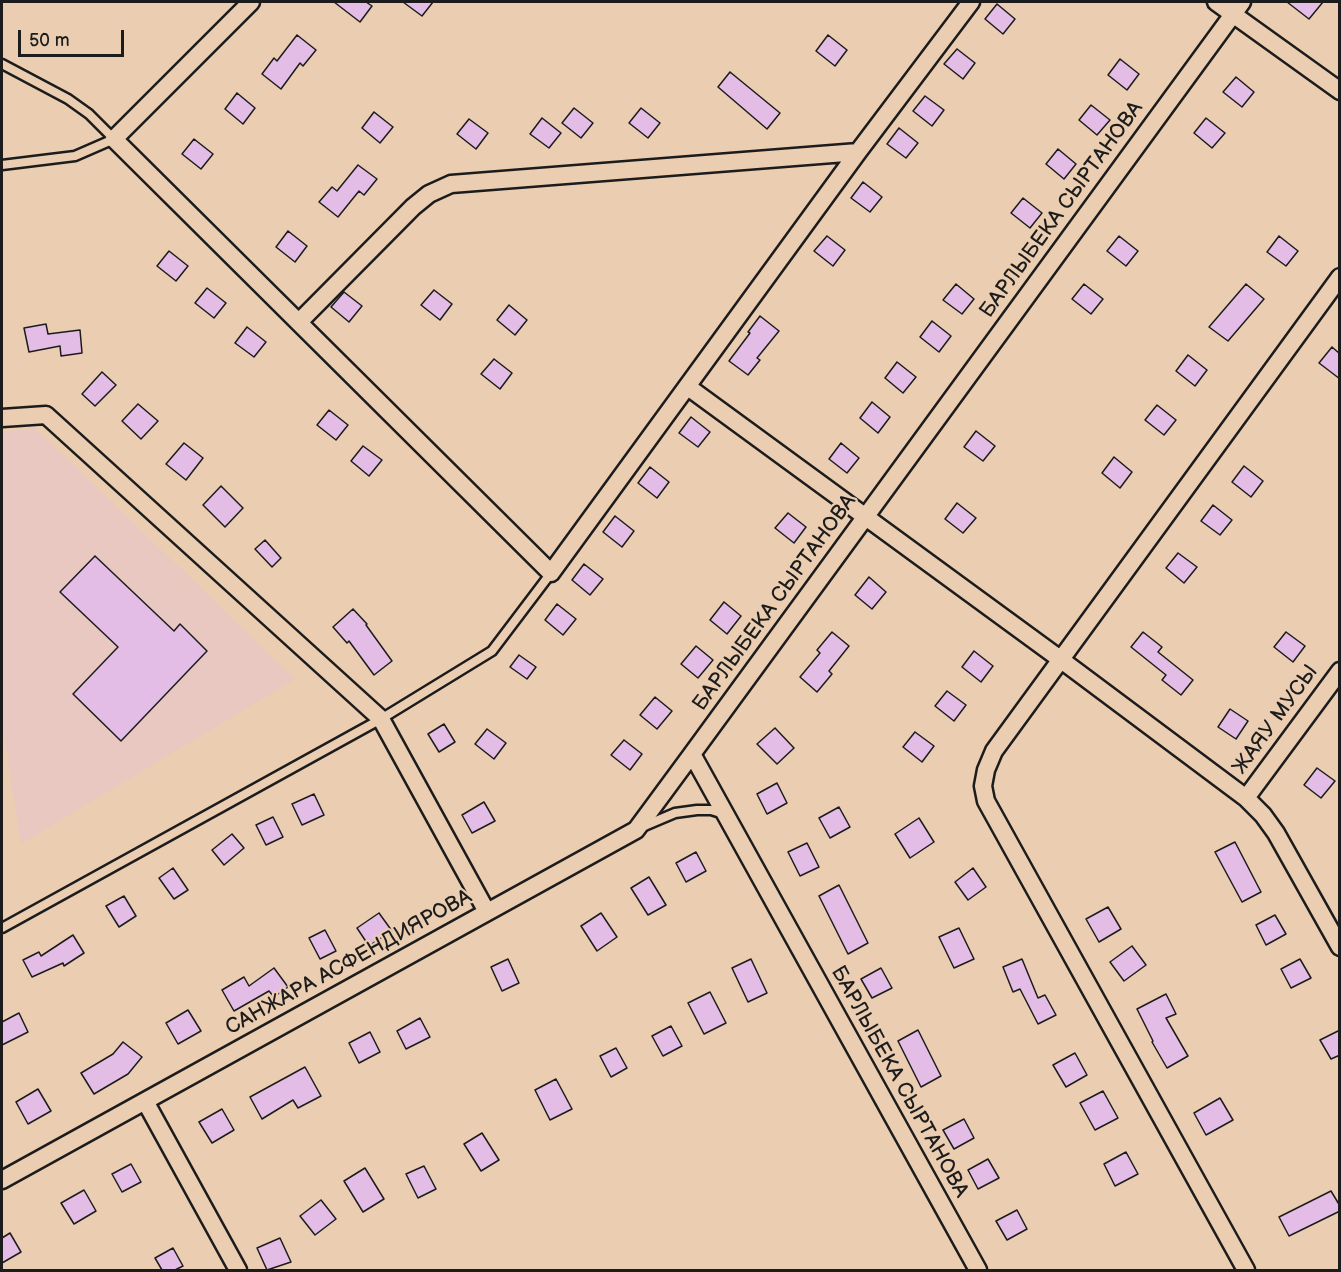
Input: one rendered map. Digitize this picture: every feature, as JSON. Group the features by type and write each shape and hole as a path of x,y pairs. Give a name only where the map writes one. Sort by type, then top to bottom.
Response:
{"street":[{"path":"251,2 114,139 551,573 858,152 971,2"},
{"path":"1216,2 1237,8 1340,91"},
{"name":"БАРЛЫБЕКА СЫРТАНОВА","path":"978,1270 692,754 1237,8"},
{"path":"299,322 413,207 429,194 451,184 858,152"},
{"path":"1246,1270 986,801 983,786 986,770 994,751 1340,277"},
{"path":"688,387 1246,798"},
{"path":"2,418 46,415 381,719 487,912"},
{"name":"ЖАЯУ МУСЫ","path":"1340,671 1246,798 1263,815 1276,833 1340,947"},
{"name":"САНЖАРА АСФЕНДИЯРОВА","path":"2,1180 636,830 692,754"},
{"path":"145,1101 238,1270"}],"lane":[{"path":"2,64 68,99 89,114 114,139 75,156 2,165"},
{"path":"2,928 381,719 492,651 551,573"},
{"path":"636,830 675,813 711,810 726,815"}],"shaded area":[{"path":"35,428 295,679 21,844 2,723 2,432"}],"building":[{"path":"334,2 366,2 372,6 360,22"},
{"path":"403,2 433,2 422,16"},
{"path":"1287,2 1323,2 1309,19"},
{"path":"997,4 1015,19 1003,34 985,19"},
{"path":"297,35 316,50 303,66 300,63 281,89 262,74 274,58 277,61"},
{"path":"828,35 847,50 835,66 816,51"},
{"path":"957,49 975,63 963,79 944,64"},
{"path":"1120,59 1139,74 1127,90 1108,75"},
{"path":"730,72 780,113 767,129 718,87"},
{"path":"1236,77 1254,92 1242,107 1223,92"},
{"path":"237,93 255,108 243,124 225,109"},
{"path":"925,96 944,110 932,126 913,111"},
{"path":"1091,105 1110,120 1097,135 1079,120"},
{"path":"574,108 593,123 581,138 562,123"},
{"path":"641,108 660,123 648,138 629,123"},
{"path":"374,112 393,127 380,143 362,128"},
{"path":"542,118 561,133 549,148 530,134"},
{"path":"1206,118 1225,133 1212,148 1194,133"},
{"path":"469,119 488,133 476,149 457,134"},
{"path":"899,128 918,143 906,158 887,144"},
{"path":"194,139 213,154 201,169 182,154"},
{"path":"1058,149 1076,164 1064,179 1046,164"},
{"path":"358,165 377,179 364,195 359,191 338,217 319,202 332,187 337,191"},
{"path":"863,182 882,197 870,212 851,198"},
{"path":"1023,198 1042,213 1030,228 1011,213"},
{"path":"288,231 307,246 295,262 276,247"},
{"path":"827,236 845,250 833,266 814,251"},
{"path":"1119,236 1138,251 1126,266 1107,251"},
{"path":"1279,236 1298,251 1286,266 1267,252"},
{"path":"169,251 188,266 176,281 157,266"},
{"path":"956,284 974,299 962,314 943,300"},
{"path":"1084,284 1103,299 1091,314 1072,299"},
{"path":"1246,284 1264,299 1228,341 1209,327"},
{"path":"207,288 226,303 214,318 195,303"},
{"path":"434,290 452,304 440,320 421,305"},
{"path":"344,292 362,306 349,322 331,307"},
{"path":"509,305 527,320 515,335 497,320"},
{"path":"760,316 779,331 757,358 760,360 748,375 729,361"},
{"path":"932,321 951,336 939,352 920,337"},
{"path":"46,324 48,334 80,330 82,353 61,356 60,346 29,352 24,328"},
{"path":"247,327 266,342 254,357 235,343"},
{"path":"1332,347 1340,354 1340,379 1319,363"},
{"path":"1188,355 1207,370 1195,386 1176,371"},
{"path":"494,359 512,373 500,389 481,374"},
{"path":"897,362 916,377 903,393 885,378"},
{"path":"102,372 116,385 95,406 82,394"},
{"path":"872,402 890,417 878,433 860,418"},
{"path":"138,404 158,421 141,439 122,421"},
{"path":"1157,405 1176,420 1164,435 1145,420"},
{"path":"329,410 348,425 336,440 317,425"},
{"path":"691,417 710,432 698,447 679,433"},
{"path":"976,431 995,446 983,461 964,447"},
{"path":"184,443 203,458 186,480 166,464"},
{"path":"841,443 859,458 847,473 829,459"},
{"path":"363,446 382,460 369,476 351,461"},
{"path":"1114,457 1132,472 1120,488 1102,473"},
{"path":"1244,466 1263,481 1251,497 1232,482"},
{"path":"650,467 669,482 657,498 638,483"},
{"path":"221,486 243,508 225,527 203,505"},
{"path":"957,503 976,518 963,533 945,519"},
{"path":"1213,505 1232,520 1220,535 1201,521"},
{"path":"788,513 806,527 794,543 775,528"},
{"path":"615,516 634,531 622,547 603,532"},
{"path":"265,540 281,558 272,567 255,549"},
{"path":"1178,553 1197,567 1184,583 1166,568"},
{"path":"95,556 174,631 180,624 207,651 121,741 73,694 118,647 60,592"},
{"path":"584,564 603,579 590,595 572,580"},
{"path":"869,577 886,592 872,609 855,595"},
{"path":"724,602 741,616 727,634 710,620"},
{"path":"557,604 576,619 563,635 545,620"},
{"path":"353,609 367,624 392,661 374,675 349,641 347,643 333,627"},
{"path":"832,632 849,646 829,671 832,674 817,692 800,677 820,653 817,650"},
{"path":"1143,632 1162,647 1158,652 1193,680 1181,695 1162,680 1166,675 1131,647"},
{"path":"1286,632 1305,646 1293,662 1274,647"},
{"path":"696,646 713,660 698,678 681,664"},
{"path":"974,651 993,666 981,682 962,667"},
{"path":"519,655 536,667 527,679 510,667"},
{"path":"947,691 966,705 954,721 935,706"},
{"path":"655,697 672,711 657,729 640,715"},
{"path":"1230,709 1248,721 1236,739 1218,727"},
{"path":"444,724 455,742 439,752 428,734"},
{"path":"775,728 794,748 777,764 757,744"},
{"path":"487,729 506,743 494,759 475,744"},
{"path":"915,732 934,746 922,762 903,747"},
{"path":"624,740 642,754 630,770 611,755"},
{"path":"1317,768 1335,781 1321,798 1304,785"},
{"path":"777,783 787,803 767,814 757,794"},
{"path":"314,794 324,815 302,825 292,804"},
{"path":"484,802 495,821 472,833 462,815"},
{"path":"839,807 850,827 830,838 819,818"},
{"path":"273,817 283,837 266,845 256,825"},
{"path":"919,818 934,842 910,858 895,834"},
{"path":"232,834 244,848 224,865 212,850"},
{"path":"1235,842 1261,892 1242,902 1215,852"},
{"path":"807,843 819,867 800,876 788,852"},
{"path":"696,852 706,871 686,882 676,863"},
{"path":"173,868 188,890 174,899 159,878"},
{"path":"973,868 986,887 968,900 955,882"},
{"path":"649,877 666,905 648,915 631,888"},
{"path":"839,885 868,943 848,954 819,896"},
{"path":"124,896 136,916 119,927 106,906"},
{"path":"1108,907 1121,929 1099,942 1086,919"},
{"path":"379,913 392,931 369,946 357,928"},
{"path":"601,913 617,937 597,951 581,926"},
{"path":"1275,915 1286,934 1266,945 1256,925"},
{"path":"959,928 974,959 954,968 939,937"},
{"path":"325,930 336,951 320,959 309,938"},
{"path":"73,935 84,953 64,966 63,963 32,977 23,960 39,952 41,956"},
{"path":"1132,946 1146,965 1124,981 1110,962"},
{"path":"508,959 519,983 502,991 491,967"},
{"path":"751,959 767,993 748,1002 732,968"},
{"path":"1022,959 1038,998 1045,995 1056,1015 1038,1024 1020,989 1013,992 1003,967"},
{"path":"1300,959 1311,978 1291,988 1281,969"},
{"path":"274,968 288,987 274,997 269,991 234,1011 222,990 244,977 249,986"},
{"path":"881,968 892,988 872,998 861,979"},
{"path":"710,992 726,1023 704,1034 688,1003"},
{"path":"1166,994 1176,1014 1166,1018 1188,1056 1167,1068 1137,1009"},
{"path":"188,1010 201,1031 178,1044 166,1023"},
{"path":"19,1013 28,1032 2,1045 2,1022"},
{"path":"420,1018 430,1037 406,1049 397,1031"},
{"path":"671,1026 682,1046 663,1056 652,1036"},
{"path":"918,1030 941,1076 921,1087 898,1041"},
{"path":"1340,1030 1340,1055 1331,1059 1320,1040"},
{"path":"370,1032 380,1052 359,1063 349,1043"},
{"path":"123,1042 142,1057 128,1074 94,1094 81,1073 113,1054"},
{"path":"616,1048 627,1068 611,1077 600,1056"},
{"path":"1075,1053 1087,1075 1066,1087 1053,1065"},
{"path":"305,1067 321,1096 298,1108 293,1100 262,1119 250,1097"},
{"path":"556,1079 572,1109 550,1120 535,1090"},
{"path":"38,1089 51,1111 28,1124 16,1102"},
{"path":"1103,1091 1118,1118 1095,1130 1080,1103"},
{"path":"1220,1098 1233,1120 1206,1135 1194,1113"},
{"path":"222,1109 234,1130 212,1143 199,1122"},
{"path":"964,1119 974,1138 954,1149 943,1130"},
{"path":"482,1133 499,1160 481,1171 464,1144"},
{"path":"1126,1152 1138,1174 1115,1186 1104,1164"},
{"path":"988,1159 999,1178 978,1189 968,1170"},
{"path":"131,1164 141,1182 122,1192 112,1174"},
{"path":"424,1166 436,1189 418,1198 406,1174"},
{"path":"365,1168 384,1199 363,1212 344,1181"},
{"path":"84,1190 96,1211 74,1224 61,1203"},
{"path":"1331,1191 1340,1206 1340,1211 1289,1236 1279,1217"},
{"path":"321,1200 336,1219 315,1235 300,1216"},
{"path":"1017,1210 1027,1229 1007,1240 996,1221"},
{"path":"10,1233 21,1252 2,1263 2,1238"},
{"path":"280,1238 291,1262 267,1270 257,1248"},
{"path":"173,1248 183,1266 175,1270 162,1270 155,1258"}]}
